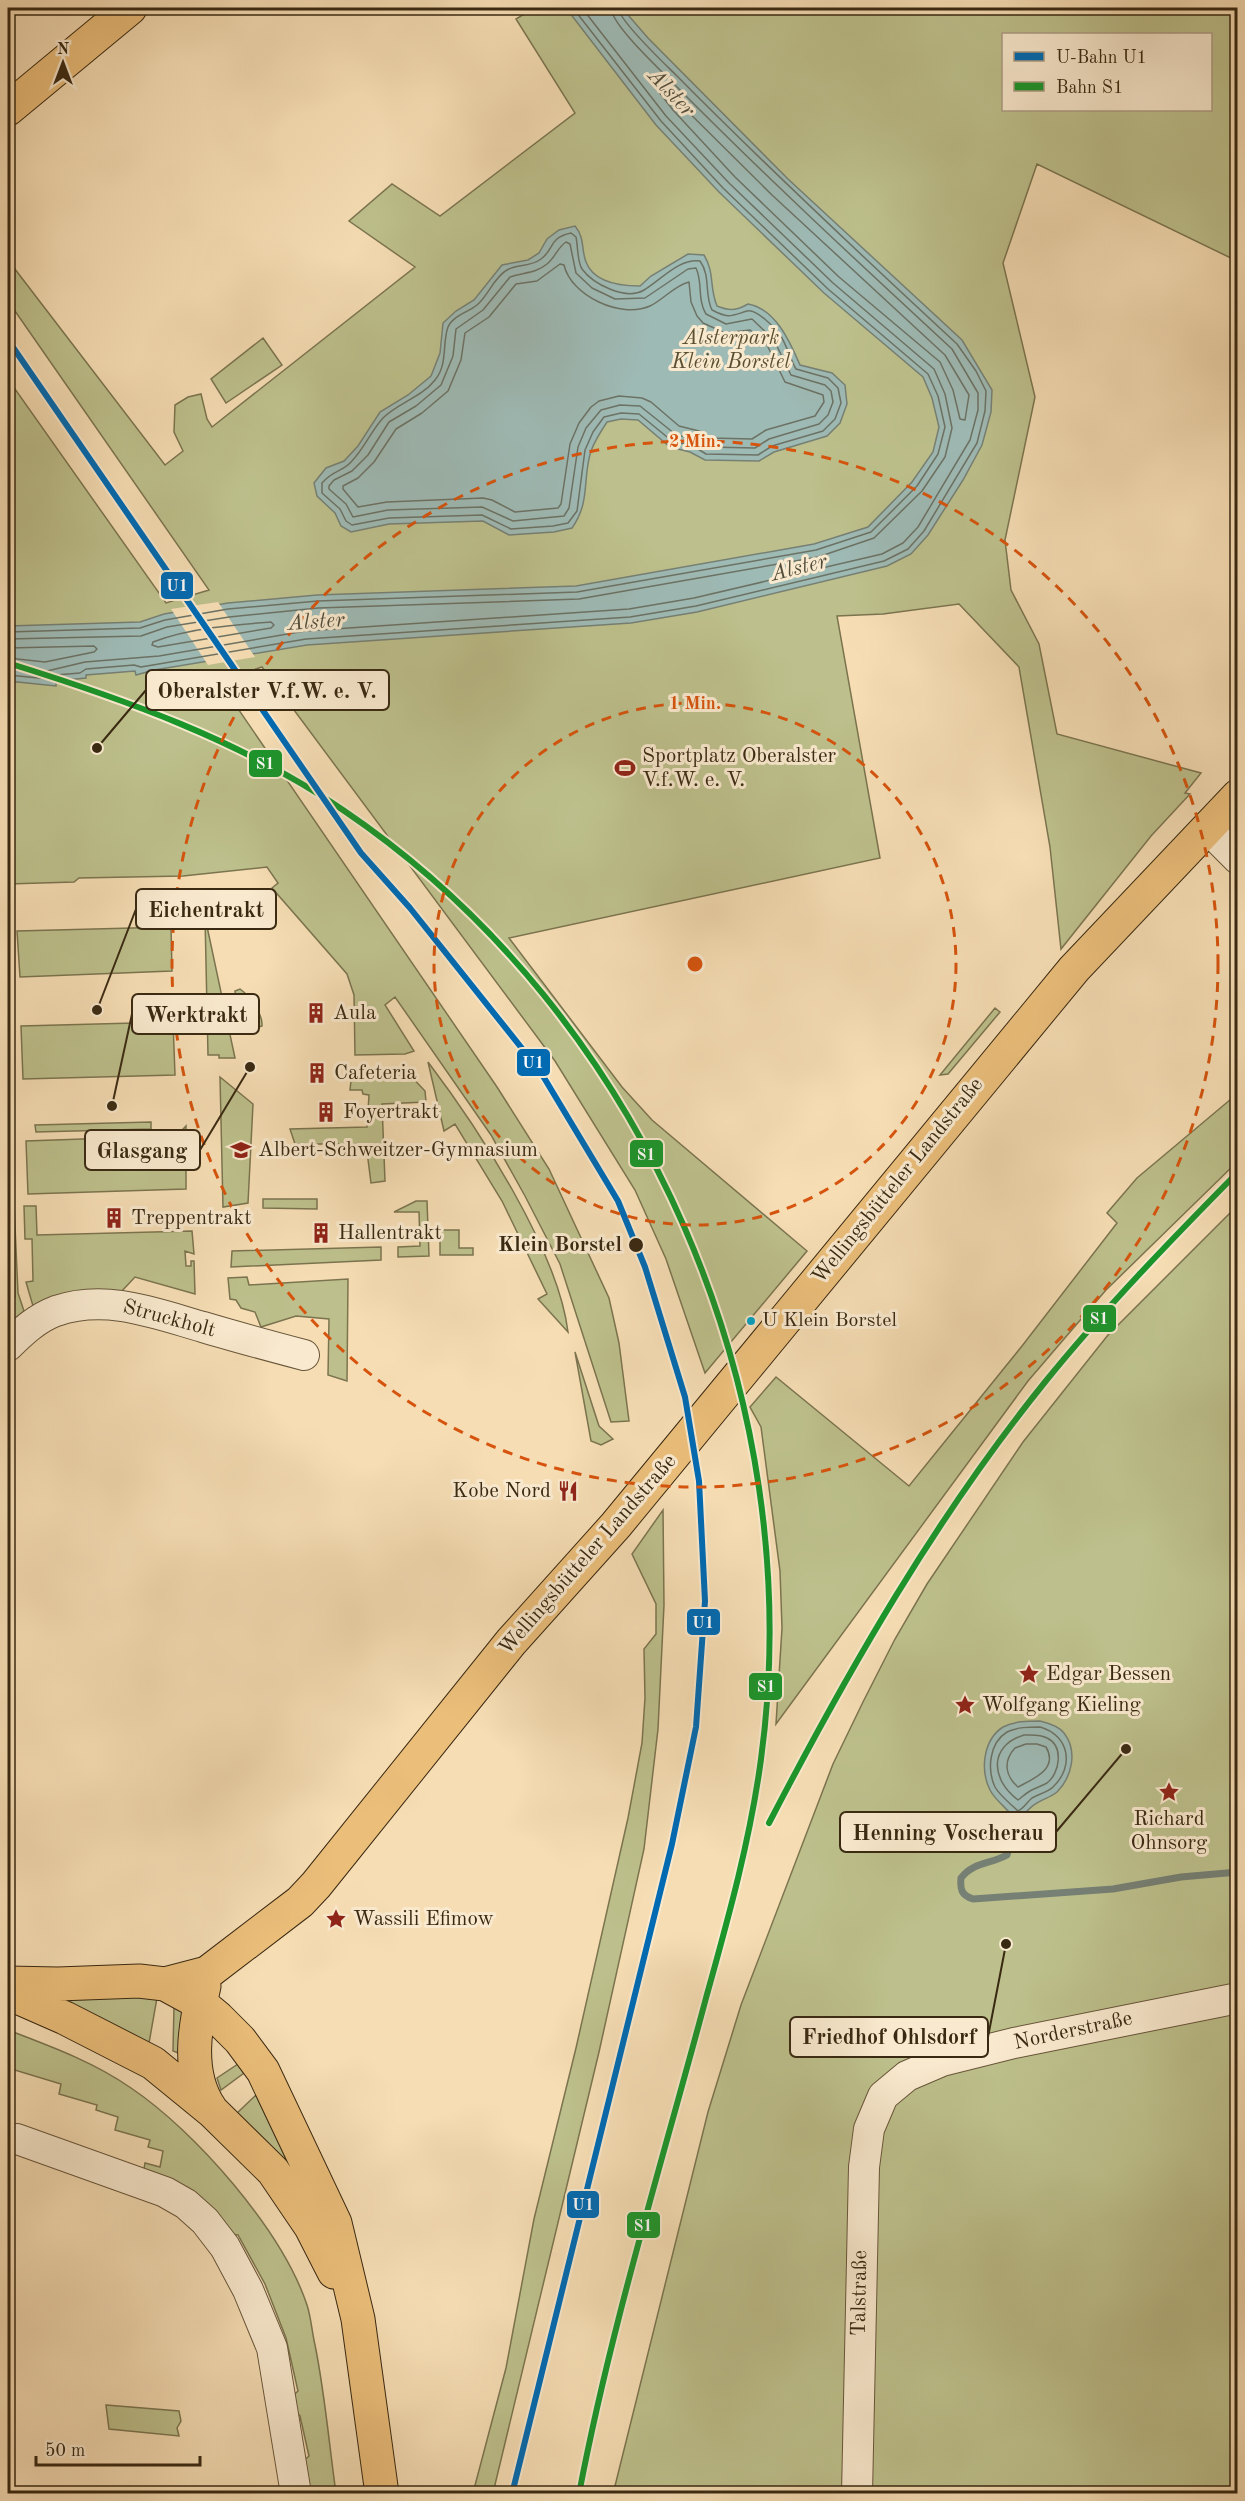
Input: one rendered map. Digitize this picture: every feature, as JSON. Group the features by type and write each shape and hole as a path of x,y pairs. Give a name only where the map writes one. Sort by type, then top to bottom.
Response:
{"main road":[{"path":"8,109 130,8"},
{"name":"Wellingsbütteler Landstraße","path":"8,1983 139,1981 204,1988 300,1902 511,1642 616,1525 1074,969 1238,796"},
{"path":"204,1988 263,2071 335,2223 358,2319 382,2493"},
{"path":"204,1988 195,2047 196,2078 203,2097 213,2112"},
{"path":"8,1993 65,2018 153,2063 213,2112 273,2171 311,2227 358,2319"}],"street":[{"path":"1207,828 1238,859"},
{"name":"Struckholt","path":"8,1346 29,1326 54,1312 80,1305 110,1304 139,1308 304,1355"},
{"name":"Norderstraße","path":"883,2096 907,2076 942,2061 1014,2043 1238,1998"},
{"name":"Talstraße","path":"857,2493 864,2167 869,2129 883,2096"},
{"path":"17,2139 165,2192 186,2204 205,2221 225,2247 272,2348 296,2493"}],"green space":[{"name":"Alsterpark Klein Borstel","path":"534,8 1237,8 1237,261 1037,164 1003,263 1035,397 1005,540 1011,590 1039,644 1057,734 1201,773 1185,793 1190,794 1151,836 1061,949 1050,847 1019,667 959,604 883,614 837,616 880,858 509,938 622,1087 652,1120 807,1251 705,1373 666,1259 635,1190 555,1061 262,667 219,681 497,1087 549,1169 609,1298 619,1343 629,1421 611,1422 560,1264 491,1135 395,997 385,1005 414,1051 405,1054 355,1055 354,995 347,974 272,888 278,883 267,867 183,876 79,878 74,882 8,884 8,379 166,603 209,590 8,301 8,260 165,465 183,451 174,432 175,405 188,397 201,394 207,419 212,427 415,267 349,221 392,184 440,216 575,113 516,19"},
{"path":"263,338 282,365 226,403 211,379"},
{"path":"205,917 235,1058 208,1055"},
{"path":"171,927 172,971 20,977 17,931"},
{"path":"240,989 255,1006 262,1026 253,1029 236,999 235,991"},
{"path":"995,1008 1000,1012 948,1074 940,1075"},
{"path":"173,1022 175,1075 23,1079 21,1026"},
{"path":"8,1029 10,1029 11,1075 8,1075"},
{"path":"428,1062 470,1120 513,1191 549,1264 561,1300 568,1332 538,1299 547,1294 502,1201 455,1124 444,1131"},
{"path":"352,1071 406,1071 425,1091 426,1102 382,1104 385,1181 371,1183 366,1144 295,1144 290,1129 367,1127 369,1095 363,1094 362,1090 350,1090"},
{"path":"220,1077 253,1104 248,1203 223,1207"},
{"path":"8,1094 12,1094 14,1192 11,1195"},
{"path":"1237,1094 1237,1162 1106,1290 1028,1381 776,1724 782,1628 780,1571 761,1427 750,1407 776,1377 909,1486 1117,1223 1107,1213 1137,1178"},
{"path":"151,1122 151,1129 36,1132 35,1125"},
{"path":"186,1126 186,1189 28,1194 26,1141 140,1137 159,1143 171,1142"},
{"path":"263,1199 317,1199 317,1209 263,1208"},
{"path":"416,1201 427,1201 429,1256 398,1257 398,1247 420,1246 419,1212 394,1212"},
{"path":"14,1204 18,1293 24,1311 8,1324 8,1297 15,1297"},
{"path":"24,1206 36,1206 37,1235 192,1231 194,1254 185,1251 186,1266 191,1266 191,1261 194,1261 195,1294 135,1277 120,1293 33,1306 26,1282 33,1281 32,1239 25,1239"},
{"path":"1237,1206 1237,2493 613,2494 708,2112 741,2005 833,1764 863,1702 895,1639 927,1584 1023,1442 1108,1335"},
{"path":"440,1230 459,1230 459,1248 473,1248 473,1255 440,1255"},
{"path":"381,1247 381,1260 231,1267 232,1251"},
{"path":"247,1277 249,1285 348,1279 347,1381 328,1375 329,1319 296,1316 261,1327 255,1312 241,1308 236,1300 230,1299 228,1278"},
{"path":"575,1352 599,1426 613,1439 601,1445 591,1441"},
{"path":"663,1510 664,1605 658,1729 644,1849 599,2052 493,2493 473,2493 506,2368 534,2219 576,2048 628,1818 642,1743 645,1698 644,1649 656,1634 656,1604 632,1554"},
{"path":"117,1994 157,1998 149,2043 57,1996"},
{"path":"174,2006 184,2012 181,2054 173,2051"},
{"path":"8,2030 87,2062 131,2088 156,2107 208,2156 234,2184 257,2215 295,2276 308,2310 322,2382 336,2493 305,2493 301,2463 309,2456 300,2416 286,2402 298,2391 286,2338 265,2284 238,2235 230,2234 192,2195 181,2187 144,2169 145,2163 160,2167 163,2151 148,2147 150,2140 115,2130 118,2117 96,2110 97,2105 59,2094 61,2084 8,2068"},
{"path":"238,2064 244,2073 221,2090 217,2078"},
{"path":"256,2095 290,2167 235,2115"},
{"path":"106,2405 179,2411 181,2421 177,2428 179,2436 109,2429"}],"water":[{"name":"Alster","path":"566,8 622,8 648,38 788,179 962,340 992,390 991,412 982,445 928,535 911,554 887,566 697,612 631,623 307,645 154,670 136,675 135,671 86,675 86,678 56,681 56,686 8,681 8,626 140,622 164,614 228,603 317,595 576,586 814,544 868,527 912,482 933,452 939,427 932,398 923,377 824,293 719,192 656,125"},
{"path":"575,226 582,239 586,262 590,269 602,279 617,284 640,286 651,276 688,254 704,255 710,268 717,306 732,310 748,304 767,312 781,328 800,365 832,373 845,385 847,404 840,423 827,436 774,452 759,461 705,460 690,452 670,447 638,420 621,419 607,422 591,451 584,499 578,518 572,528 554,532 509,535 483,521 389,524 351,532 341,526 335,513 317,496 314,483 326,468 344,461 358,446 380,412 408,395 431,376 440,353 443,323 456,311 474,300 502,265 528,260 539,253 547,239 559,230"},
{"path":"1040,1721 1064,1733 1071,1748 1071,1764 1066,1779 1057,1792 1034,1805 1017,1822 990,1790 984,1765 987,1747 996,1733 1007,1725 1016,1722"}],"pier":[{"path":"218,602 255,657 208,665 171,609"}],"waterway":[{"path":"1017,1822 1007,1855 977,1866 961,1878 961,1888 966,1896 973,1899 1113,1889 1181,1877 1238,1872"}],"metro line":[{"name":"U1","path":"8,340 361,853 410,908 540,1071 618,1201 645,1267 685,1397 699,1481 705,1601 696,1727 672,1844 512,2494"}],"rail line":[{"name":"S1","path":"8,663 138,707 181,724 264,763 343,810 450,895 543,994 621,1105 684,1226 730,1355 759,1488 770,1623 761,1759 738,1880 638,2245 606,2369 579,2494"},
{"name":"S1","path":"769,1823 799,1765 896,1595 967,1486 1005,1433 1045,1382 1115,1301 1238,1172"}],"place":[{"name":"Oberalster V.f.W. e. V.","path":"97,748"},
{"name":"Sportplatz Oberalster V.f.W. e. V.","path":"625,768"},
{"name":"Eichentrakt","path":"97,1010"},
{"name":"Aula","path":"316,1013"},
{"name":"Glasgang","path":"250,1067"},
{"name":"Cafeteria","path":"317,1073"},
{"name":"Werktrakt","path":"112,1106"},
{"name":"Foyertrakt","path":"326,1112"},
{"name":"Albert-Schweitzer-Gymnasium","path":"241,1150"},
{"name":"Treppentrakt","path":"114,1218"},
{"name":"Hallentrakt","path":"321,1233"},
{"name":"Klein Borstel","path":"636,1245"},
{"name":"U Klein Borstel","path":"751,1321"},
{"name":"Kobe Nord","path":"568,1491"},
{"name":"Edgar Bessen","path":"1029,1674"},
{"name":"Wolfgang Kieling","path":"965,1705"},
{"name":"Henning Voscherau","path":"1126,1749"},
{"name":"Richard Ohnsorg","path":"1169,1792"},
{"name":"Wassili Efimow","path":"336,1919"},
{"name":"Friedhof Ohlsdorf","path":"1006,1944"}]}
